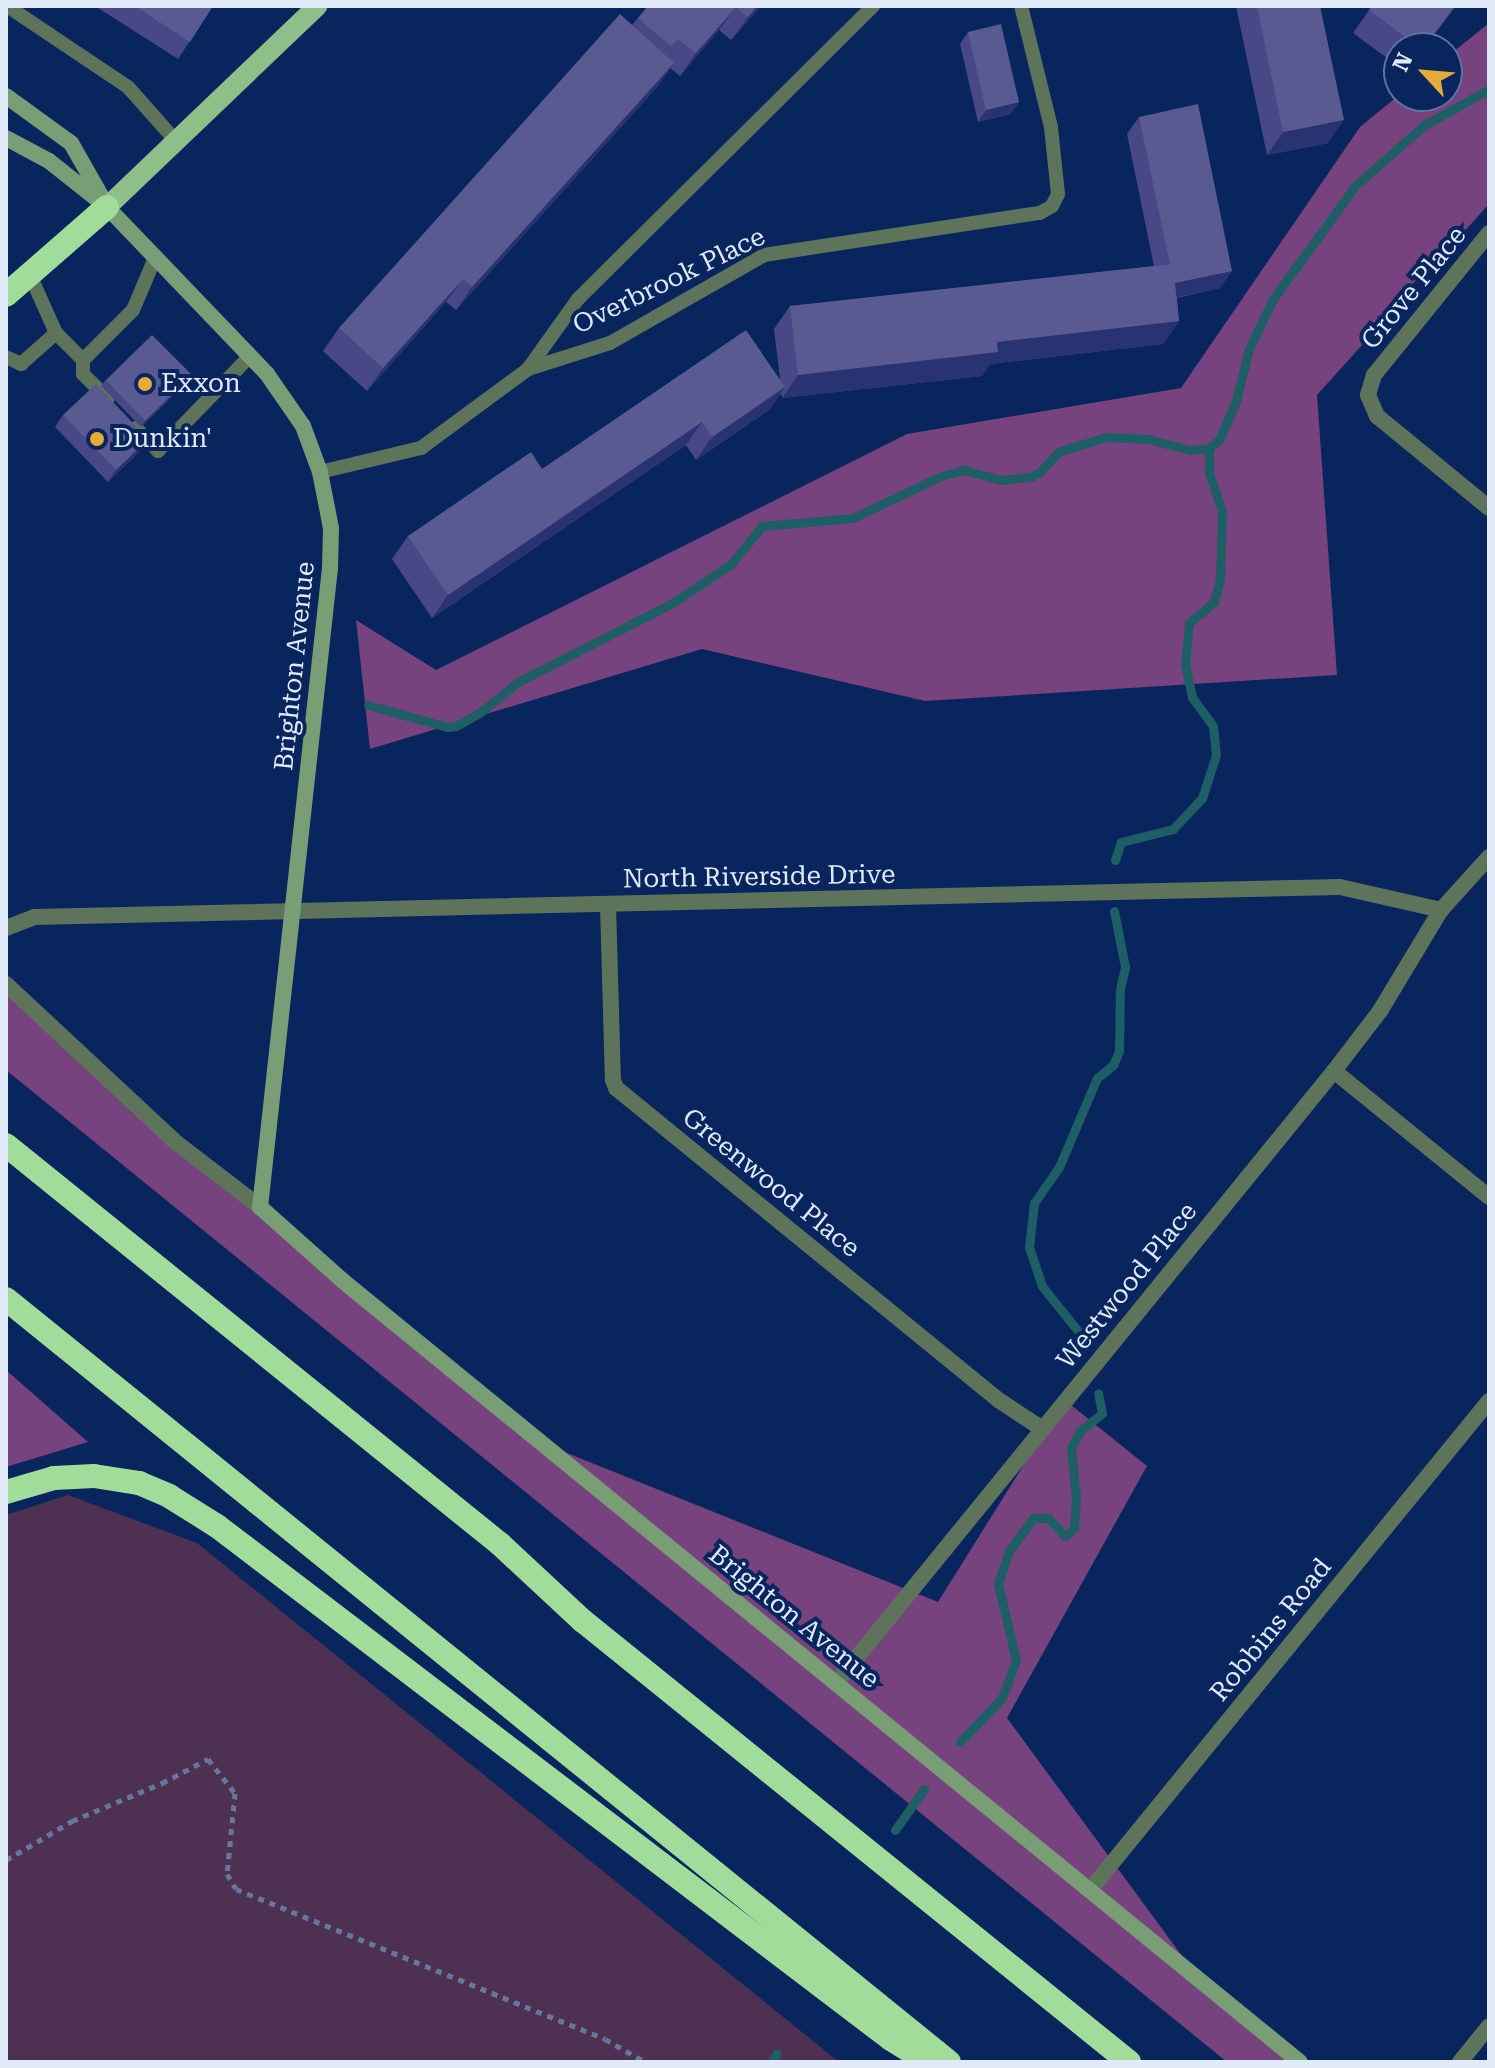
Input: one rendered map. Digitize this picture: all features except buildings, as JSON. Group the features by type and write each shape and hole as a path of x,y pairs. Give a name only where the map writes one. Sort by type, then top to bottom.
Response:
{"highway":[{"path":"6,295 107,207"},
{"path":"6,1145 500,1544 583,1621 1129,2062"},
{"path":"6,1299 949,2062"},
{"path":"6,1492 54,1478 94,1476 139,1483 169,1496 217,1526 891,2039 928,2062"}],"main road":[{"path":"107,207 317,6"}],"street":[{"name":"Brighton Avenue","path":"6,96 71,143 107,207"},
{"name":"Brighton Avenue","path":"6,138 49,161 107,207 250,356 286,398 303,426 320,472 331,528 330,568 260,1207"},
{"name":"Grove Place","path":"1489,233 1374,375 1368,395 1377,416 1489,508"},
{"path":"1441,910 1489,857"},
{"name":"North Riverside Drive","path":"6,928 34,917 1340,887 1441,910"},
{"name":"Greenwood Place","path":"608,904 613,1080 616,1088 1000,1401 1041,1428"},
{"name":"Westwood Place","path":"836,1683 1334,1071 1380,1011 1441,910"},
{"name":"Brighton Avenue","path":"6,984 173,1140 260,1207 343,1281 1300,2062"},
{"path":"1334,1071 1489,1197"},
{"name":"Robbins Road","path":"1090,1890 1489,1401"},
{"path":"1460,2062 1489,2026"}],"lane":[{"path":"7,6 128,87 176,141"},
{"path":"528,369 578,299 873,6"},
{"name":"Overbrook Place","path":"320,472 421,448 528,369 610,343 764,255 1040,213 1052,206 1058,194 1051,127 1021,6"},
{"path":"155,258 133,310 83,360 83,374 158,451 250,356"},
{"path":"30,275 56,333 83,360"},
{"path":"6,357 21,364 56,333"}],"path":[{"path":"6,1860 72,1821 162,1783 208,1759 235,1793 227,1874 236,1889 605,2039 645,2062"}],"shaded area":[{"path":"1489,23 1489,204 1317,395 1337,675 925,701 702,649 370,749 356,620 436,670 907,434 1181,388 1360,127 1383,108 1383,112 1463,112 1463,44"},
{"path":"6,994 557,1449 938,1602 1038,1442 1071,1405 1147,1466 1007,1718 1199,1979 1299,2062 1227,2062 6,1070"},
{"path":"6,1370 88,1442 6,1467"},
{"path":"68,1495 197,1543 839,2062 6,2062 6,1515"}],"waterway":[{"path":"368,705 448,727 456,726 478,714 518,682 674,602 731,564 762,526 853,518 941,476 964,470 1001,480 1031,477 1058,452 1106,437 1148,439 1190,450 1209,448 1219,440 1236,401 1249,349 1273,299 1355,186 1423,126 1489,89"},
{"path":"1115,860 1121,842 1173,829 1202,798 1216,755 1213,726 1192,697 1185,665 1189,623 1214,602 1220,579 1222,511 1209,474 1209,448"},
{"path":"1078,1331 1042,1286 1029,1247 1034,1203 1059,1167 1097,1078 1113,1065 1119,1051 1120,989 1125,967 1114,911"},
{"path":"960,1742 1002,1698 1016,1660 998,1584 1009,1551 1033,1518 1048,1518 1065,1536 1074,1528 1076,1499 1071,1448 1080,1431 1102,1413 1098,1393"},
{"path":"895,1830 924,1789"},
{"path":"772,2062 777,2053"}],"place":[{"name":"Exxon","path":"145,384"},
{"name":"Dunkin'","path":"97,439"}]}
